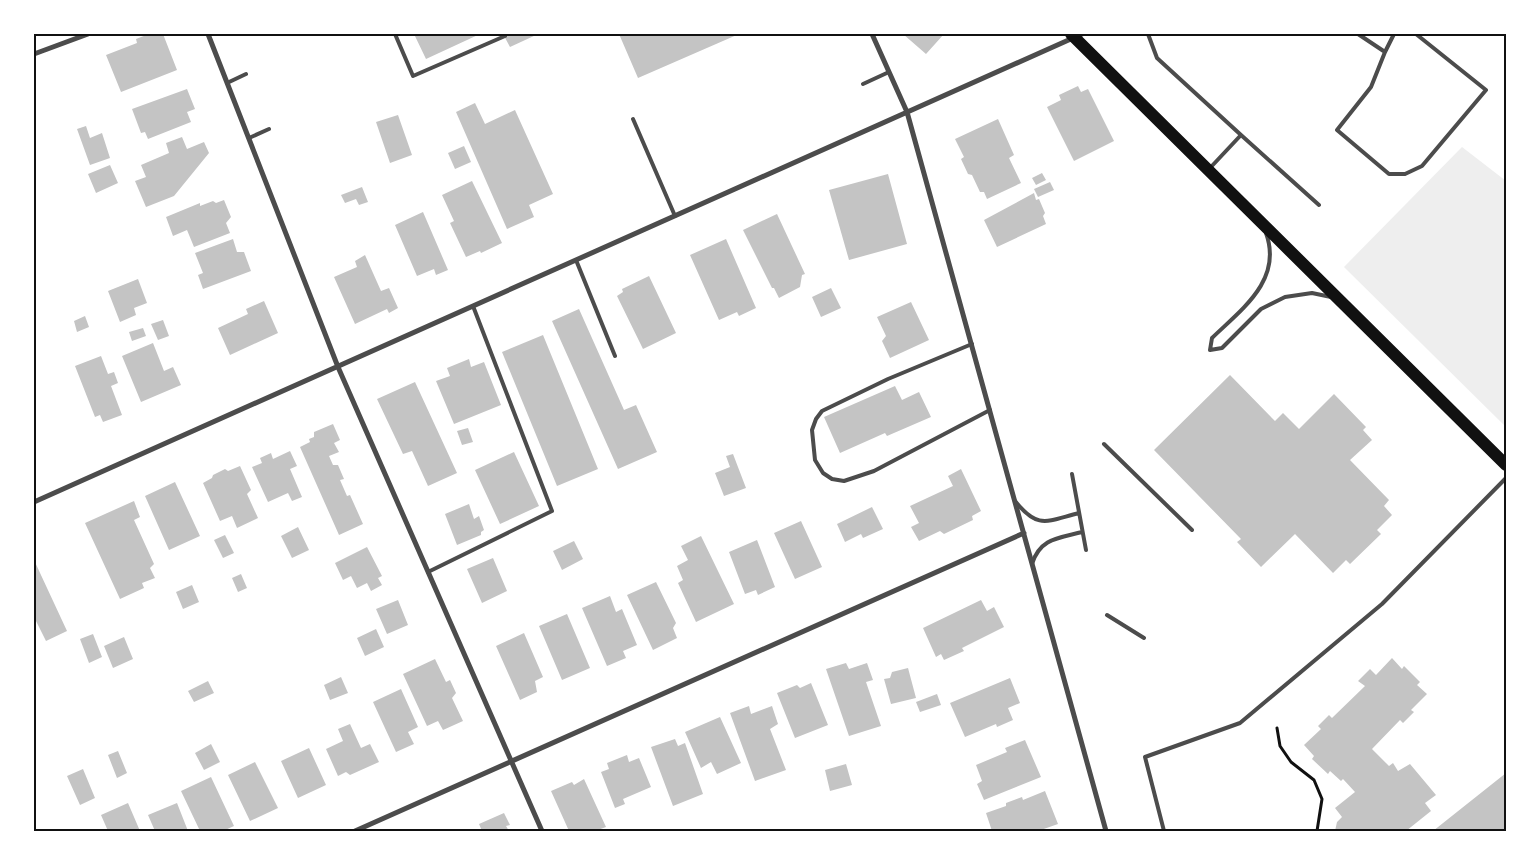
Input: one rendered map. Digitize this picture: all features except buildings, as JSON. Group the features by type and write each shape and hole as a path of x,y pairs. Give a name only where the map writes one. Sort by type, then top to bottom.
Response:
{"main road":[{"path":"1076,35 1208,170 1506,465"}],"street":[{"path":"34,54 88,34"},
{"path":"208,34 338,366 542,831"},
{"path":"872,34 907,112 1106,831"},
{"path":"34,502 1076,35"},
{"path":"355,831 1024,533"}],"lane":[{"path":"395,34 413,76 505,36"},
{"path":"1148,34 1157,58 1318,206"},
{"path":"1358,34 1385,52"},
{"path":"1394,34 1372,87 1338,130 1389,174 1405,174 1422,166 1486,90 1416,34"},
{"path":"862,84 890,72"},
{"path":"227,83 246,74"},
{"path":"633,119 675,216"},
{"path":"249,138 269,129"},
{"path":"1208,170 1241,136"},
{"path":"1262,223 1269,242 1270,263 1264,282 1253,299 1212,338 1210,350 1222,348 1262,309 1286,297 1312,293 1338,299"},
{"path":"576,260 614,356"},
{"path":"428,572 552,511 473,306"},
{"path":"972,344 888,379 822,411 816,419 812,430 815,460 823,473 832,479 844,480 874,471 990,410"},
{"path":"1104,444 1192,530"},
{"path":"1072,474 1086,550"},
{"path":"1164,831 1145,757 1240,723 1382,604 1506,478"},
{"path":"1014,500 1033,519 1045,522 1079,513"},
{"path":"1032,564 1035,555 1049,541 1082,532"},
{"path":"1107,615 1144,638"}],"path":[{"path":"1277,728 1280,746 1291,762 1314,780 1322,799 1317,831"}],"shaded area":[{"path":"1462,147 1506,181 1506,427 1344,267"}]}
